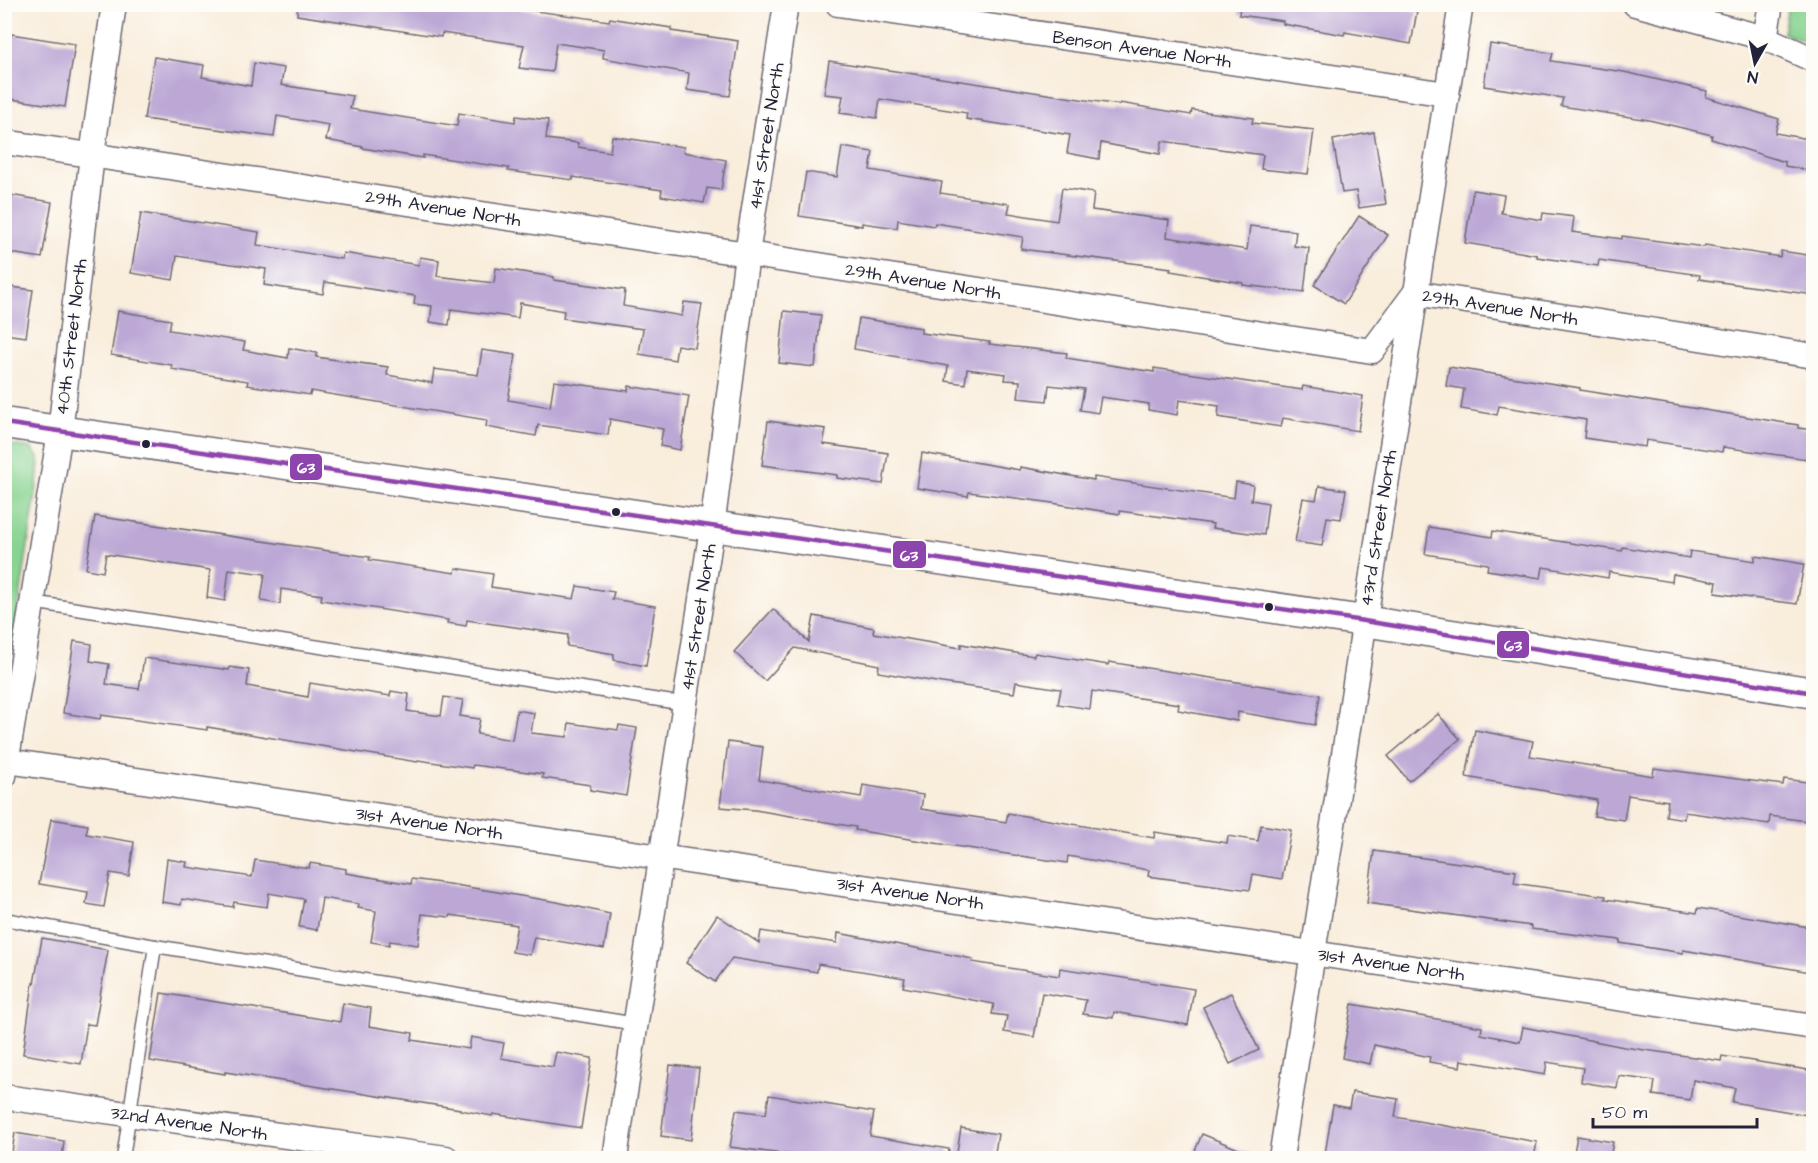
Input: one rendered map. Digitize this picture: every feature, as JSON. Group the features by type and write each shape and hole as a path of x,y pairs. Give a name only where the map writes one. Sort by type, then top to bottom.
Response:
{"street":[{"name":"40th Street North","path":"6,769 60,432 92,155 114,4"},
{"name":"41st Street North","path":"615,1158 712,528 747,254 786,4"},
{"name":"Benson Avenue North","path":"838,4 1446,94"},
{"name":"43rd Street North","path":"1281,1158 1461,4"},
{"path":"1635,4 1765,38 1814,60"},
{"path":"1765,38 1770,4"},
{"name":"29th Avenue North","path":"4,142 1372,351 1415,293 1814,356"},
{"path":"4,423 712,528 1364,621 1814,693"},
{"name":"31st Avenue North","path":"6,769 662,857 1814,1027"},
{"name":"32nd Avenue North","path":"4,1096 446,1158"}],"lane":[{"path":"32,602 685,704"},
{"path":"4,920 636,1024"},
{"path":"123,1158 155,946"}],"green space":[{"path":"1788,5 1813,5 1813,45 1783,33"},
{"path":"5,444 31,448 39,459 37,486 5,697"}],"building":[{"path":"298,4 510,4 521,6 520,9 609,21 610,18 671,28 671,31 738,41 730,96 687,90 689,73 603,58 604,50 556,43 552,72 519,68 524,45 442,33 441,37 297,15"},
{"path":"1240,4 1376,4 1417,11 1411,44 1345,32 1344,35 1283,24 1283,21 1239,15"},
{"path":"11,34 75,44 65,107 4,98 4,73"},
{"path":"1490,44 1553,53 1551,61 1624,72 1707,91 1706,97 1779,119 1775,133 1814,140 1814,171 1785,166 1785,162 1711,139 1712,135 1649,120 1561,106 1563,98 1484,86"},
{"path":"154,57 204,65 202,77 251,86 254,63 284,68 281,85 353,96 350,109 457,126 459,113 515,122 516,116 548,120 546,139 578,143 578,147 610,152 612,136 684,147 683,152 726,160 721,190 707,188 704,203 661,196 662,190 573,177 573,180 508,171 509,168 362,148 326,140 329,125 277,116 274,137 144,119"},
{"path":"829,61 1191,115 1192,110 1253,118 1252,123 1314,130 1308,174 1261,169 1263,155 1162,141 1160,154 1101,143 1099,159 1067,153 1070,135 966,119 967,113 880,99 877,118 840,113 843,96 824,94"},
{"path":"1374,132 1386,204 1359,208 1356,191 1342,193 1333,140"},
{"path":"842,147 873,152 870,170 942,182 940,193 1010,204 1008,213 1057,221 1062,188 1094,193 1092,210 1169,220 1167,237 1247,250 1250,226 1296,231 1294,246 1309,248 1304,292 1243,285 1243,283 1170,271 1171,268 1021,249 1023,237 935,223 934,226 898,220 897,228 862,223 862,226 799,216 806,172 837,177"},
{"path":"1473,190 1504,195 1501,213 1542,220 1543,213 1574,217 1572,232 1622,239 1622,236 1704,247 1705,245 1780,257 1781,251 1814,256 1814,295 1699,279 1700,275 1599,260 1598,266 1537,257 1537,255 1465,243"},
{"path":"4,194 52,202 42,258 4,252"},
{"path":"141,213 259,232 257,245 342,259 343,253 419,265 420,257 439,260 437,276 494,283 496,268 554,277 554,280 625,290 623,306 682,316 684,302 702,304 695,348 677,345 675,360 639,354 643,329 563,318 564,311 520,303 518,318 451,309 449,325 430,322 432,306 414,304 415,296 325,282 323,294 264,285 266,269 177,256 173,280 131,273"},
{"path":"1359,216 1388,235 1344,304 1314,285"},
{"path":"4,286 33,290 26,337 4,334"},
{"path":"118,311 171,320 169,330 245,342 243,350 288,358 289,348 317,353 316,357 388,367 387,375 432,383 434,369 478,375 482,350 516,355 508,400 550,407 554,381 628,391 629,386 689,396 680,450 660,446 663,429 610,419 608,435 538,425 536,436 486,427 487,420 311,391 310,395 247,385 248,381 171,369 172,365 111,355"},
{"path":"784,311 821,315 815,367 779,363"},
{"path":"859,318 921,328 921,333 1067,353 1066,358 1154,372 1154,368 1302,390 1303,386 1363,396 1358,431 1283,418 1281,427 1218,417 1219,406 1179,400 1177,415 1148,410 1149,404 1101,397 1098,413 1080,410 1084,389 1049,385 1047,401 1018,398 1020,381 1005,380 1006,374 967,369 965,384 946,381 948,366 854,349"},
{"path":"1449,367 1798,425 1798,428 1814,430 1814,460 1723,447 1722,452 1646,440 1645,447 1584,438 1586,420 1499,406 1497,415 1461,409 1464,389 1446,386"},
{"path":"768,421 826,429 823,444 888,453 883,484 762,465"},
{"path":"922,453 1020,470 1020,467 1094,480 1094,477 1234,498 1236,482 1253,485 1251,500 1268,503 1264,535 1212,528 1213,524 1120,511 1120,514 969,492 968,496 917,488"},
{"path":"1319,486 1346,490 1341,519 1327,517 1322,546 1295,542 1303,498 1316,500"},
{"path":"95,516 370,557 369,560 455,573 456,568 493,574 491,587 574,599 577,586 614,592 612,599 655,606 646,666 614,660 614,654 567,646 568,635 467,620 466,626 447,623 448,620 321,600 322,595 281,589 280,604 261,601 265,574 229,569 225,601 207,598 210,570 106,554 103,572 86,569"},
{"path":"1429,527 1492,537 1493,531 1622,551 1623,547 1689,558 1690,551 1755,561 1755,556 1804,564 1797,604 1715,593 1717,582 1673,574 1672,582 1609,572 1608,578 1543,567 1541,578 1487,570 1488,564 1425,554"},
{"path":"773,609 809,642 814,616 874,628 873,633 961,648 961,644 1108,665 1109,662 1320,695 1315,725 1238,712 1237,721 1178,710 1179,704 1092,691 1090,709 1058,704 1061,689 1016,682 1014,693 942,683 878,672 879,665 795,648 765,681 734,652"},
{"path":"74,641 92,644 90,661 109,664 106,684 139,689 144,658 229,670 230,667 249,670 247,686 308,697 310,683 390,696 391,691 409,694 407,711 441,716 444,697 463,700 460,716 480,719 477,734 512,740 517,710 534,713 531,733 567,737 569,723 618,730 619,725 637,728 626,796 590,790 590,785 542,778 543,774 473,765 472,768 418,760 417,762 207,727 207,730 101,715 100,719 63,713"},
{"path":"1438,714 1460,739 1409,781 1388,756"},
{"path":"1475,730 1533,741 1530,756 1653,776 1654,768 1783,785 1784,779 1814,783 1814,822 1770,816 1769,824 1685,812 1684,819 1666,816 1668,801 1628,795 1624,820 1594,816 1597,800 1466,777"},
{"path":"728,742 763,747 759,780 861,797 863,785 923,795 921,809 1006,822 1008,813 1154,838 1155,832 1227,843 1228,836 1258,841 1261,825 1291,830 1282,879 1253,874 1250,890 1148,876 1149,870 1068,856 1067,863 855,830 856,827 755,810 720,807"},
{"path":"51,819 88,825 86,834 134,842 129,876 110,873 104,907 86,904 88,892 39,884"},
{"path":"1374,851 1516,871 1514,883 1606,896 1605,899 1697,913 1698,908 1814,928 1810,972 1683,950 1683,953 1620,943 1620,940 1531,929 1531,926 1367,903"},
{"path":"167,859 187,862 186,867 252,877 255,860 309,868 310,863 346,869 346,873 411,884 412,879 455,885 557,902 610,914 604,949 534,937 530,955 512,952 517,925 451,915 450,917 422,914 418,945 390,941 389,945 371,942 376,911 358,908 359,904 322,898 317,930 299,927 304,899 269,893 267,907 234,902 233,907 182,899 181,905 162,902"},
{"path":"717,915 759,943 761,931 837,943 838,933 973,959 972,962 1059,976 1060,968 1194,989 1188,1025 1114,1012 1113,1018 1083,1014 1086,1000 1042,993 1034,1037 1004,1032 1007,1016 992,1014 994,1004 903,987 905,978 818,964 817,972 732,958 715,982 686,963"},
{"path":"42,938 108,950 95,1025 87,1024 81,1064 23,1054"},
{"path":"161,993 340,1022 343,1003 371,1008 369,1026 413,1033 412,1040 469,1049 471,1037 504,1043 501,1058 553,1067 556,1052 592,1058 581,1128 493,1114 492,1116 460,1109 150,1061"},
{"path":"1231,993 1259,1050 1230,1064 1203,1007"},
{"path":"1352,1004 1482,1027 1481,1034 1520,1042 1523,1027 1624,1047 1721,1061 1722,1056 1814,1071 1814,1116 1732,1102 1735,1088 1693,1080 1690,1100 1653,1095 1655,1081 1619,1076 1617,1088 1581,1082 1583,1068 1547,1062 1545,1075 1461,1060 1460,1067 1429,1062 1430,1057 1374,1045 1370,1064 1342,1058"},
{"path":"670,1065 699,1068 691,1140 661,1136"},
{"path":"1352,1092 1398,1099 1395,1117 1537,1142 1534,1158 1353,1158 1325,1154 1333,1105 1349,1108"},
{"path":"769,1095 874,1112 870,1136 949,1149 948,1158 814,1158 730,1147 736,1110 766,1114"},
{"path":"961,1128 998,1134 994,1158 956,1158"},
{"path":"15,1133 64,1141 62,1158 11,1158"},
{"path":"1202,1134 1260,1158 1192,1158"},
{"path":"1577,1136 1613,1142 1610,1158 1573,1158"}],"transit line":[{"name":"63","path":"4,423 1364,621 1814,693"}]}
